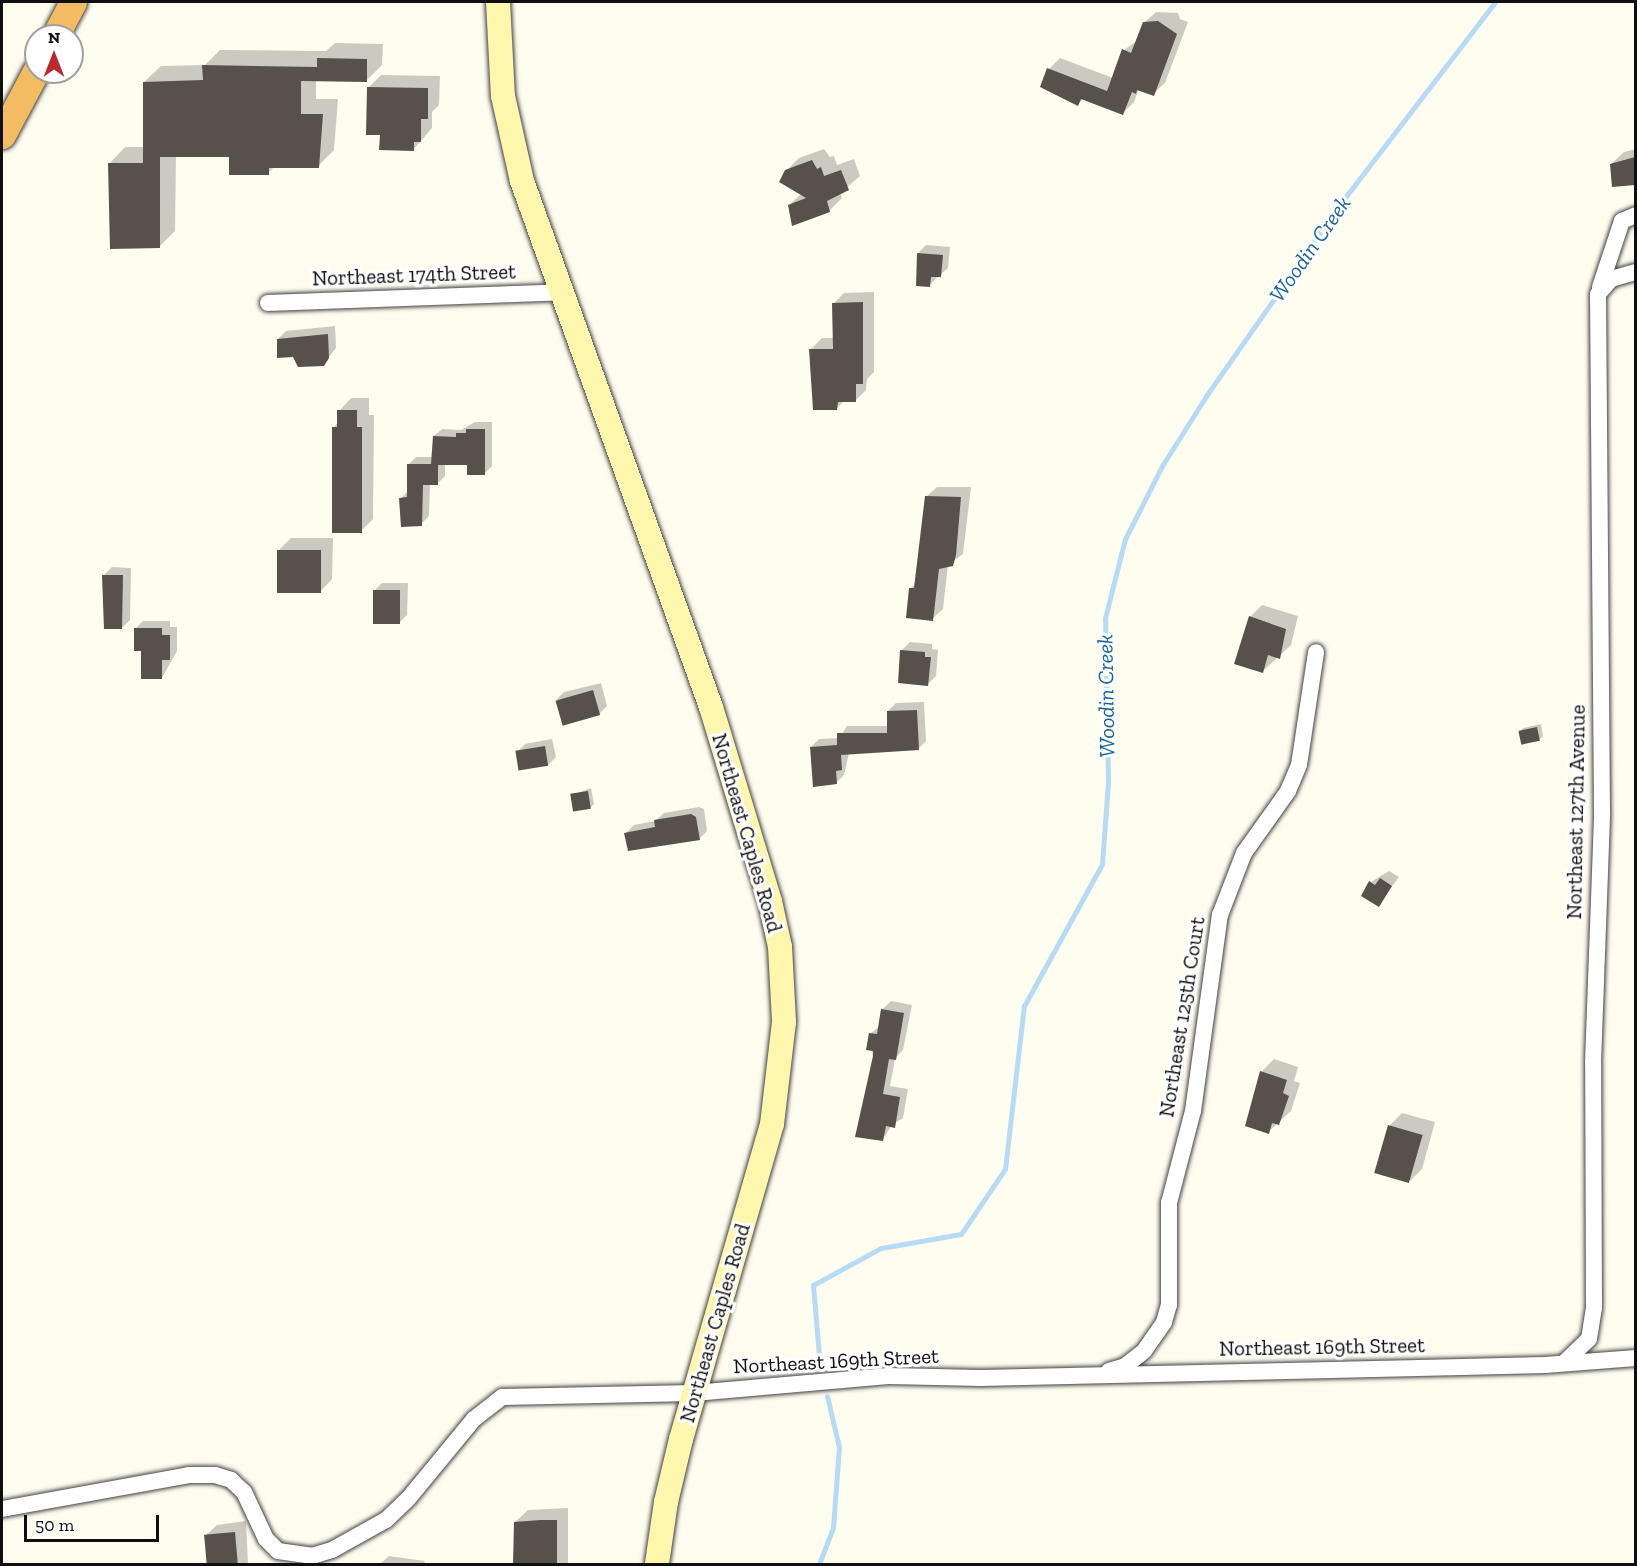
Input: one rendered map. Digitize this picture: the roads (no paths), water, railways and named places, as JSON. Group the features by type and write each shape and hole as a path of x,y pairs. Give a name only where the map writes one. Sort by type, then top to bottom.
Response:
{"highway":[{"path":"61,24 73,2"},
{"path":"2,135 29,84"}],"main road":[{"name":"Northeast Caples Road","path":"498,2 499,50 510,135 562,292 711,707 771,901 780,947 784,1022 772,1124 694,1393 668,1495 657,1564"}],"street":[{"name":"Northeast 127th Avenue","path":"1565,1362 1589,1339 1594,1308 1593,1063 1602,813 1598,294 1622,221 1635,215"},
{"path":"1598,294 1611,279 1634,272"},
{"name":"Northeast 174th Street","path":"268,303 562,292"},
{"name":"Northeast 125th Court","path":"1100,1374 1125,1366 1144,1351 1164,1323 1171,1287 1169,1203 1193,1111 1220,915 1244,853 1288,791 1299,765 1316,652"},
{"name":"Northeast 169th Street","path":"2,1509 189,1475 215,1475 231,1480 244,1492 266,1539 278,1551 312,1556 332,1550 386,1520 408,1499 474,1419 502,1397 694,1393 888,1376 1545,1365 1635,1358"}],"waterway":[{"name":"Woodin Creek","path":"820,1367 813,1285 881,1248 961,1234 1005,1169 1024,1006 1102,864 1108,782 1105,618 1125,539 1162,466 1206,396 1347,195 1495,2"},
{"name":"Woodin Creek","path":"819,1564 833,1528 839,1447 827,1396"}]}
